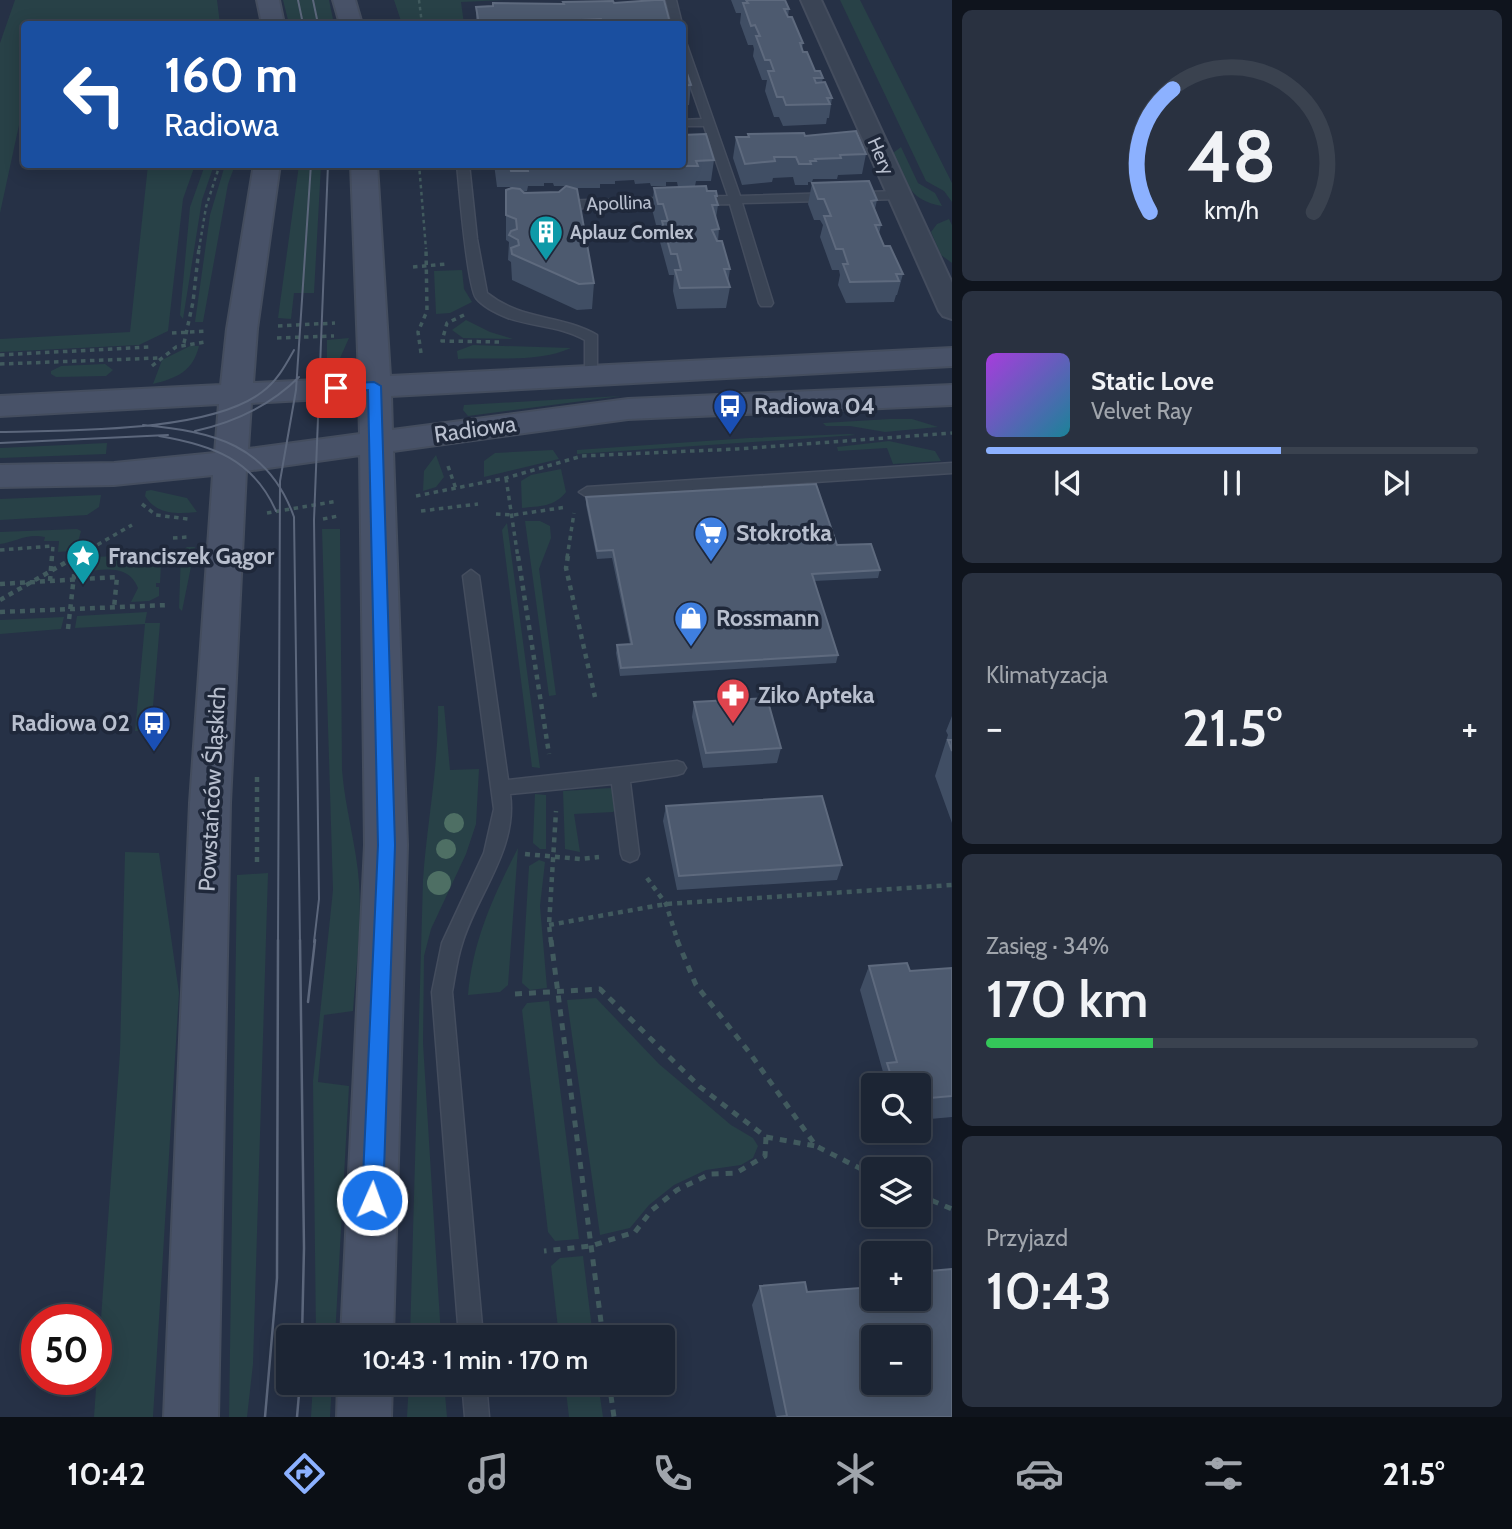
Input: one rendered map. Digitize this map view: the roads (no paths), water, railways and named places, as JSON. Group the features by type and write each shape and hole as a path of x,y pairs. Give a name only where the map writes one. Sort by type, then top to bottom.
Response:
{"main road":[{"path":"268,0 272,21"},
{"path":"344,0 350,21"},
{"name":"Powstańców Śląskich","path":"191,1417 210,803 230,462 241,334 266,168"},
{"path":"364,168 373,327 386,845 367,1325"},
{"name":"Radiowa","path":"0,406 952,356"},
{"name":"Radiowa","path":"0,476 114,474 230,462 628,409 952,396"},
{"path":"364,1417 365,1395"}],"street":[{"name":"Hery","path":"811,0 952,311"}],"lane":[{"path":"671,0 676,21"},
{"path":"686,59 710,122 766,303"},
{"path":"686,123 710,122"},
{"path":"463,168 471,239 481,295 506,314 532,322 582,330 592,338 592,375"},
{"name":"Apollina","path":"544,205 899,195"},
{"path":"587,492 952,468"},
{"path":"470,1325 442,992 452,943 493,853 503,808 471,576"},
{"path":"501,788 677,768"},
{"path":"620,776 630,854"},
{"path":"475,1395 477,1417"}],"tram line":[{"path":"298,0 302,21"},
{"path":"313,0 317,21"},
{"path":"297,379 311,168"},
{"path":"314,942 319,899 314,520 328,168"},
{"path":"148,426 208,415 238,405 267,388 294,350"},
{"path":"195,431 251,412 297,379"},
{"path":"280,488 297,379"},
{"path":"143,425 148,426"},
{"path":"0,432 148,426"},
{"path":"148,426 193,432 235,446 254,458 280,488"},
{"path":"0,443 168,435"},
{"path":"159,436 196,444 229,457 255,479 267,493 276,511"},
{"path":"278,942 280,488"},
{"path":"280,488 294,517 300,942"},
{"path":"265,1417 277,1278 278,940"},
{"path":"300,940 304,1248 302,1325"},
{"path":"308,1002 315,940"},
{"path":"297,1417 299,1395"}],"place":[{"name":"Aplauz Comlex","path":"546,262"},
{"name":"Radiowa 04","path":"730,436"},
{"name":"Stokrotka","path":"711,563"},
{"name":"Franciszek Gągor","path":"83,586"},
{"name":"Rossmann","path":"691,648"},
{"name":"Ziko Apteka","path":"733,725"},
{"name":"Radiowa 02","path":"154,753"}]}
